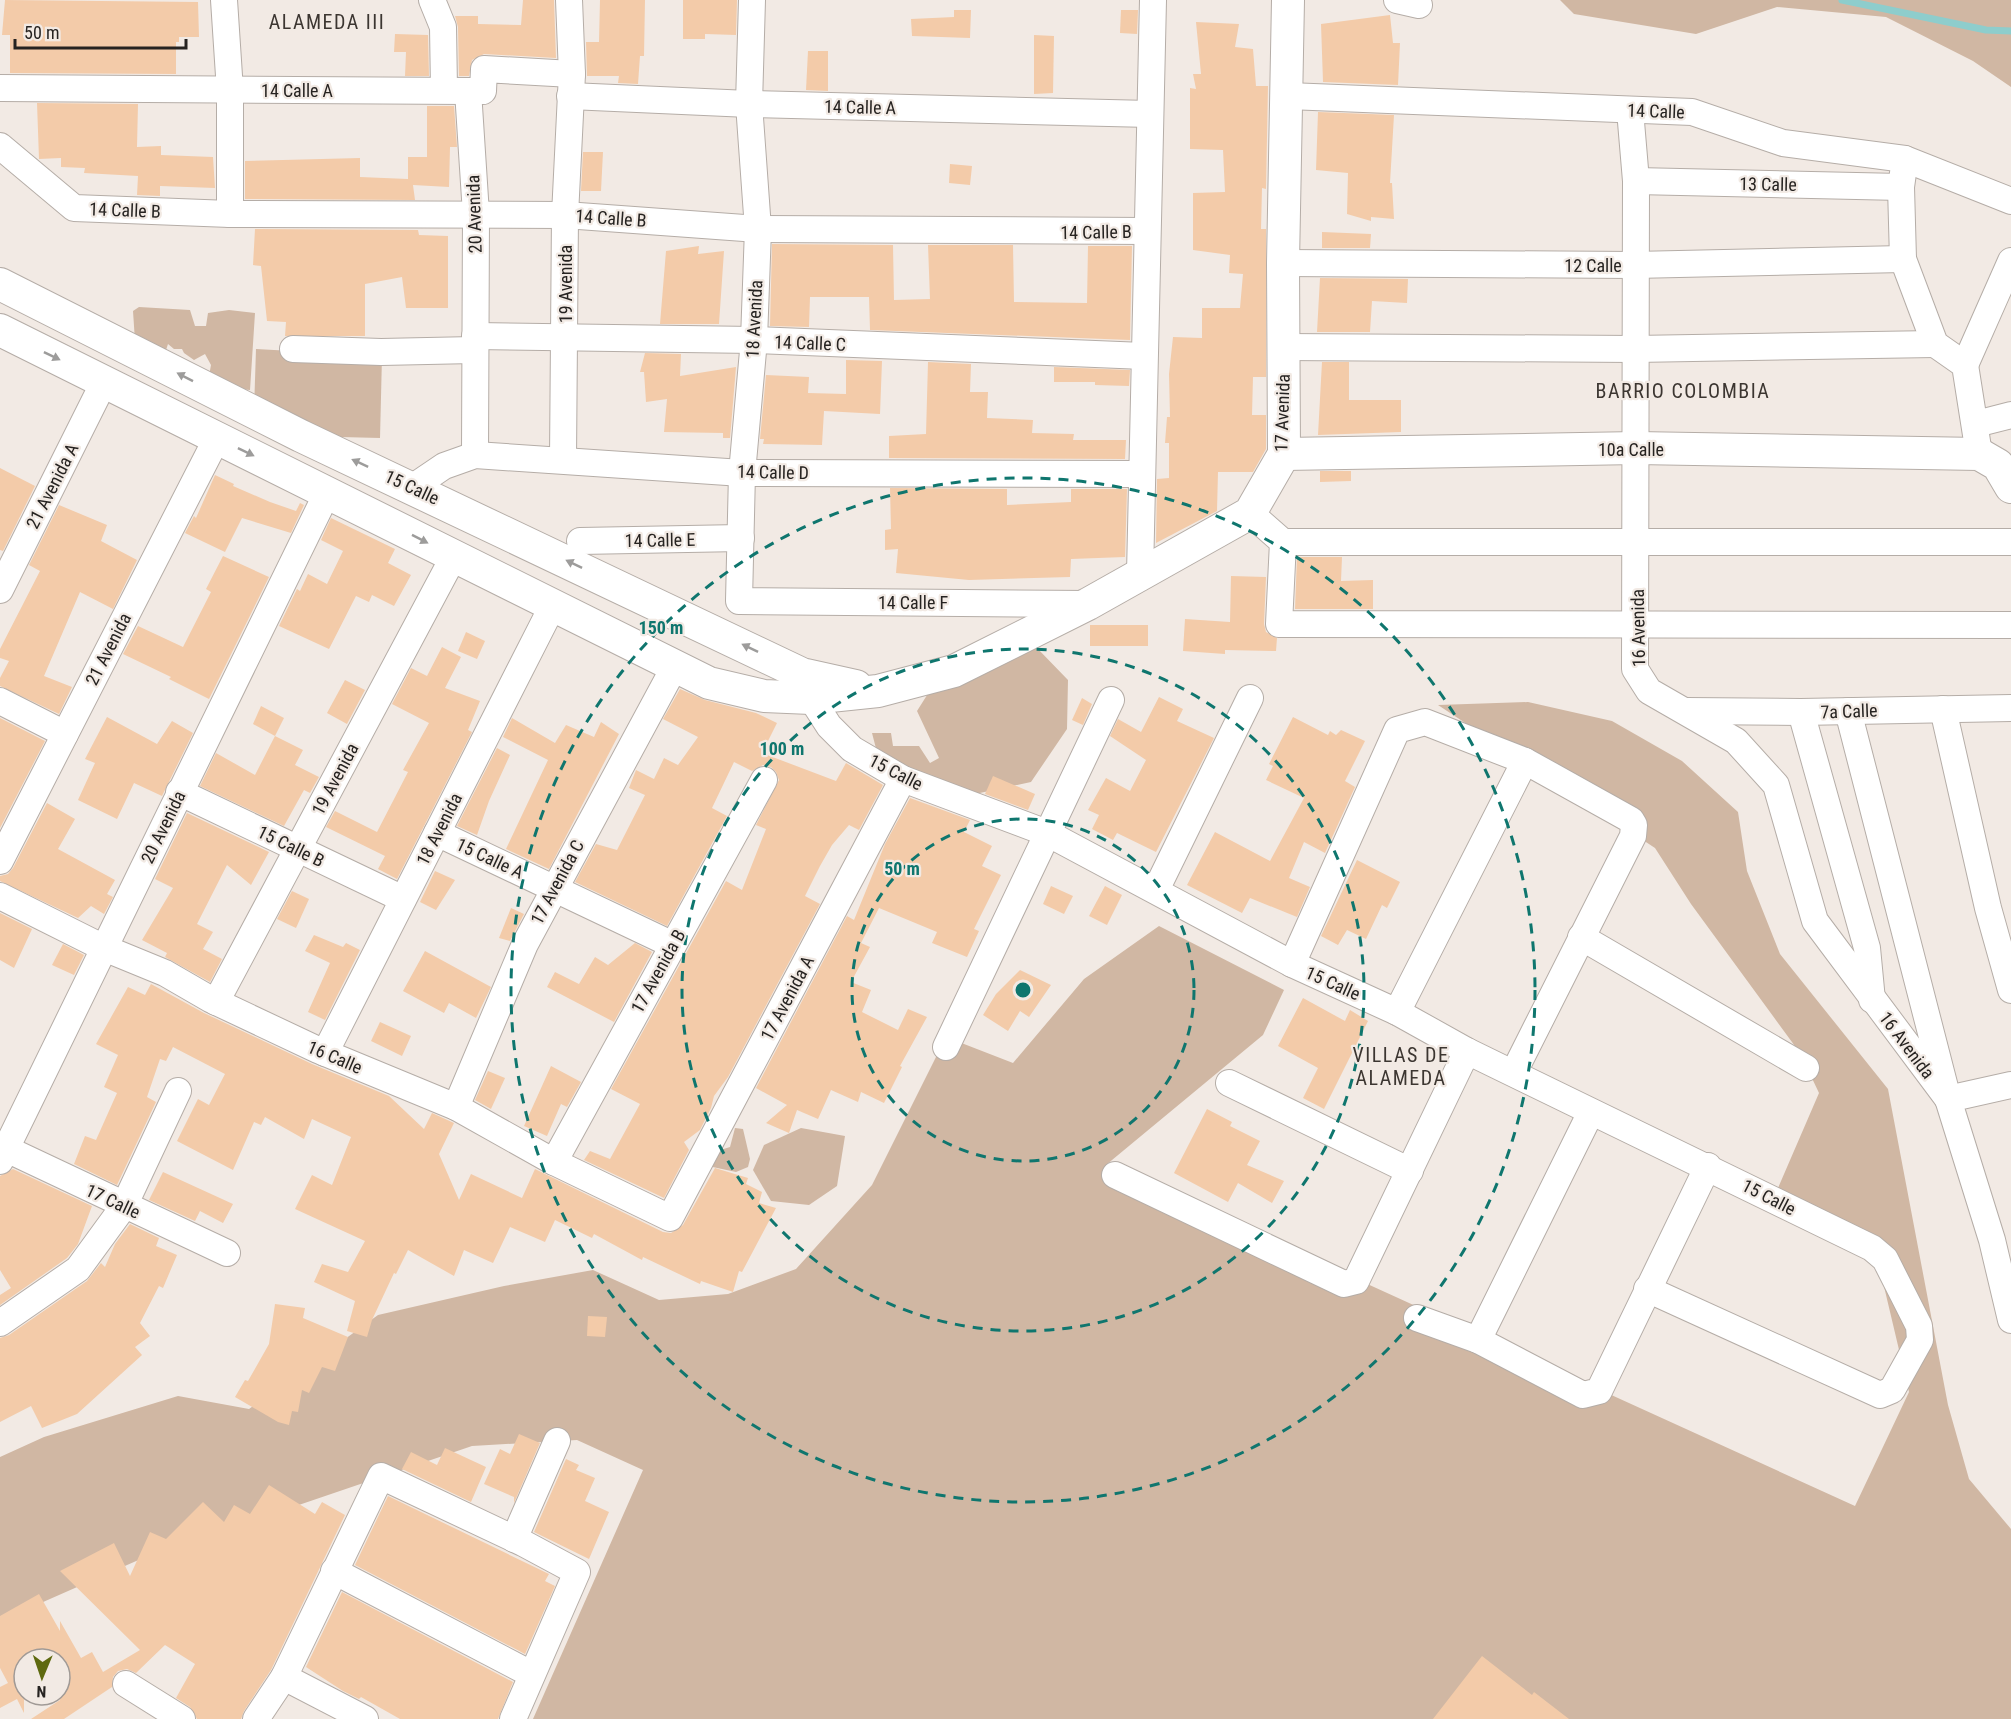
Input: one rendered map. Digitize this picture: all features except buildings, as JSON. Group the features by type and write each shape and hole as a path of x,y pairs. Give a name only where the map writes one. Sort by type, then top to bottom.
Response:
{"street":[{"path":"224,0 230,91 230,214"},
{"name":"20 Avenida","path":"432,0 443,27 456,90 476,214 474,455"},
{"name":"19 Avenida","path":"563,459 565,215 571,85 569,0"},
{"name":"18 Avenida","path":"739,601 742,473 754,340 758,229 749,104 752,0"},
{"path":"1140,574 1153,0"},
{"name":"17 Avenida","path":"1250,513 1284,454 1283,263 1288,96 1288,0"},
{"name":"14 Calle A","path":"0,88 483,91 484,69 571,85 749,104 1150,114"},
{"name":"14 Calle","path":"1288,96 1692,112 1783,143 1905,159 2011,201"},
{"name":"16 Avenida","path":"1630,110 1636,181 1634,265 1637,448 1635,669 1649,691 1736,741 1776,785 1815,921 1948,1099"},
{"name":"14 Calle B","path":"0,146 74,208 230,214 565,215 758,229 1147,231"},
{"path":"1905,159 1901,187 1903,259 1935,344 1965,365"},
{"name":"13 Calle","path":"1636,181 1901,187"},
{"name":"12 Calle","path":"1283,263 1634,265 1903,259"},
{"path":"2011,261 1965,365 1977,439 2011,486"},
{"name":"15 Calle","path":"0,284 301,436 413,487 807,686 829,726 852,749 903,779 1047,833 1292,964 1397,1012 1467,1051 1708,1166 1872,1248 1885,1258 1919,1326 1920,1340 1892,1390 1880,1395 1647,1289"},
{"path":"0,330 709,683 753,693 807,686 878,691 954,671 1088,604 1250,513 1283,542 2011,542"},
{"name":"14 Calle C","path":"293,349 381,352 475,343 565,339 754,340 1144,356"},
{"path":"1283,347 1635,349 1935,344"},
{"name":"21 Avenida A","path":"0,590 104,382"},
{"path":"1977,439 2011,415"},
{"name":"21 Avenida","path":"0,861 217,438"},
{"name":"10a Calle","path":"1284,454 1977,439"},
{"name":"14 Calle D","path":"413,487 444,466 474,455 563,459 742,473 1141,474"},
{"name":"20 Avenida","path":"2,1153 179,792 240,675 327,493"},
{"name":"14 Calle E","path":"580,541 741,538"},
{"path":"1283,542 1279,624 2011,625"},
{"name":"19 Avenida","path":"216,1002 454,556"},
{"name":"14 Calle F","path":"739,601 1088,604"},
{"name":"18 Avenida","path":"325,1053 553,605"},
{"name":"17 Avenida C","path":"456,1107 525,944 553,887 675,666"},
{"path":"1156,890 1250,698"},
{"path":"946,1047 1112,700"},
{"path":"0,702 64,734"},
{"name":"7a Calle","path":"1686,711 1801,712 2011,708"},
{"path":"1943,709 1988,908 2011,990"},
{"path":"1848,711 1948,1099 1992,1240 2011,1320"},
{"path":"1801,712 1867,948 1872,1000"},
{"path":"1292,964 1397,730 1425,722 1525,761 1631,820 1634,825 1633,836 1514,1072"},
{"path":"1397,1012 1525,761"},
{"name":"17 Avenida A","path":"670,1218 903,779"},
{"name":"17 Avenida B","path":"554,1162 764,780"},
{"name":"15 Calle B","path":"179,792 404,899"},
{"name":"15 Calle A","path":"437,833 673,945"},
{"name":"16 Calle","path":"0,896 104,948 165,972 216,1002 325,1053 456,1107 554,1162 670,1218"},
{"path":"1581,937 1806,1068"},
{"path":"1115,1175 1344,1284 1351,1284 1356,1281 1467,1051"},
{"path":"1229,1083 1410,1170"},
{"path":"1948,1099 2011,1085"},
{"path":"0,1323 78,1269 124,1206 178,1091"},
{"path":"1478,1340 1591,1112"},
{"name":"17 Calle","path":"2,1153 227,1253"},
{"path":"1417,1318 1478,1340 1583,1395 1599,1391 1708,1166"},
{"path":"514,1539 557,1442"},
{"path":"256,1719 284,1677 381,1476 578,1572 513,1719"},
{"path":"334,1571 531,1674"},
{"path":"284,1677 364,1719"},
{"path":"126,1684 182,1719"}],"shaded area":[{"path":"1560,0 2011,0 2011,87 1973,61 1886,17 1777,7 1696,34 1574,14"},
{"path":"139,307 190,310 195,326 206,326 208,313 229,310 255,313 250,390 240,389 209,376 211,365 205,354 194,360 182,349 174,349 168,344 166,350 176,357 135,341 133,311"},
{"path":"256,349 382,356 380,438 301,436 254,411"},
{"path":"1036,647 1068,680 1067,729 1031,782 975,794 879,760 872,733 891,733 893,746 919,746 930,763 939,758 917,711 929,692"},
{"path":"1528,702 1612,721 1682,761 1738,812 1747,871 1780,954 1888,1089 1948,1405 1969,1479 2011,1529 2011,1719 533,1719 643,1470 577,1440 472,1446 143,1558 0,1621 0,1457 44,1437 178,1396 249,1409 378,1315 504,1286 593,1270 659,1300 728,1294 796,1269 872,1185 946,1037 1013,1063 1084,979 1159,926 1284,990 1263,1035 1106,1165 1855,1506 1909,1392 1873,1240 1775,1195 1819,1093 1800,1053 1691,904 1655,848 1438,705"},
{"path":"735,1128 743,1129 750,1159 748,1167 736,1172 708,1166 714,1152 730,1147"},
{"path":"801,1128 845,1136 837,1186 809,1205 771,1201 753,1170 764,1145"}],"waterway":[{"path":"1842,0 1986,30 2011,31"}],"district":[{"name":"ALAMEDA III","path":"327,22"},
{"name":"BARRIO COLOMBIA","path":"1683,391"},
{"name":"VILLAS DE ALAMEDA","path":"1401,1066"}]}
